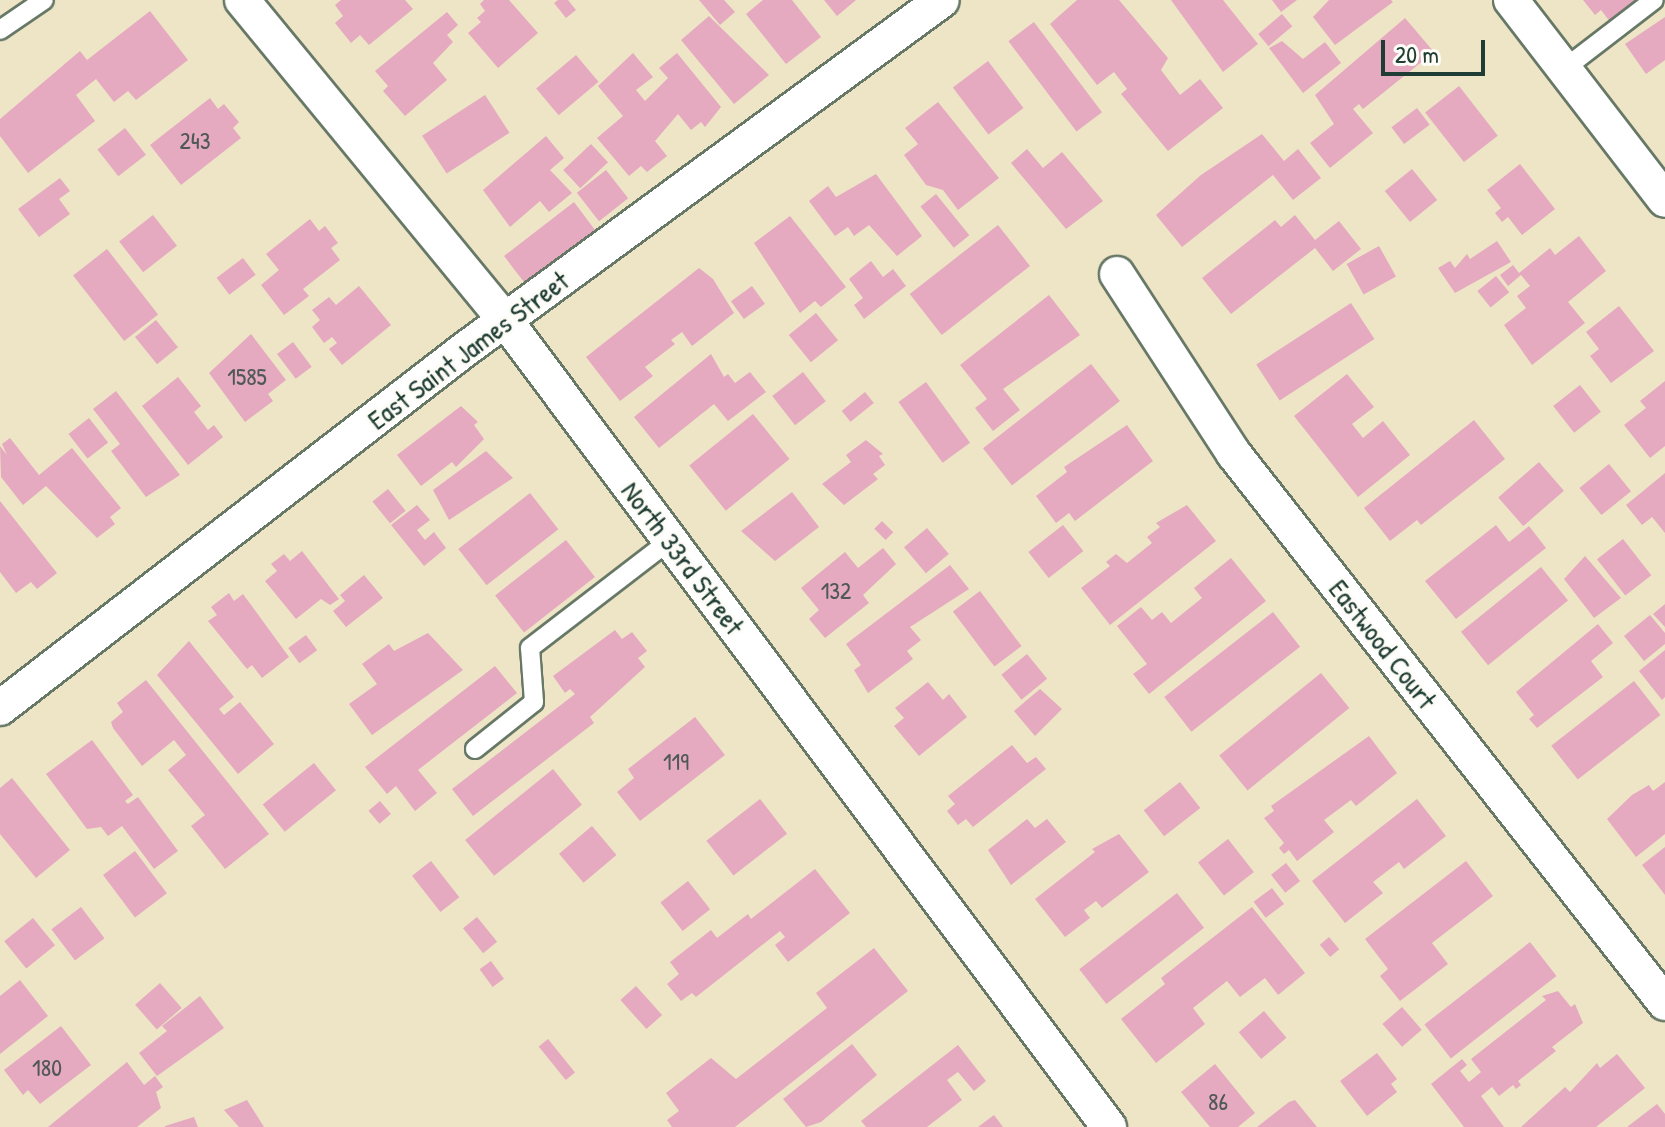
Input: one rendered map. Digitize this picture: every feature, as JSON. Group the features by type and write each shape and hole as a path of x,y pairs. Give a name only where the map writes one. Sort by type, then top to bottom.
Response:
{"street":[{"name":"North 33rd Street","path":"242,0 505,320 1109,1127"},
{"name":"East Saint James Street","path":"0,708 505,320 942,0"},
{"path":"1511,0 1665,200"},
{"name":"Eastwood Court","path":"1117,274 1234,454 1665,1003"}],"lane":[{"path":"0,30 44,0"},
{"path":"1564,69 1654,0"},
{"path":"475,749 534,702 530,648 670,540"}],"building":[{"path":"341,0 405,0 413,9 369,45 360,35 351,43 335,23 343,16 335,5"},
{"path":"484,0 509,0 538,33 498,68 468,33 481,22 477,18 485,11 480,4"},
{"path":"568,0 576,10 566,18 554,3"},
{"path":"699,0 724,0 735,12 720,25"},
{"path":"763,0 792,0 821,37 786,64 746,14"},
{"path":"824,0 856,0 837,16"},
{"path":"1077,0 1119,0 1168,58 1161,70 1180,95 1200,79 1223,108 1168,151 1121,94 1127,89 1114,72 1097,85 1050,24"},
{"path":"1171,0 1223,0 1258,44 1223,72"},
{"path":"1272,0 1297,0 1281,12"},
{"path":"1329,0 1393,2 1335,45 1313,17"},
{"path":"1583,0 1641,0 1611,23 1601,10 1595,15"},
{"path":"150,11 188,60 136,100 128,91 114,102 96,79 76,95 95,121 28,173 0,136 0,119 80,51 87,60"},
{"path":"447,12 458,25 447,35 453,42 433,63 447,80 405,116 383,91 388,86 375,71"},
{"path":"1282,14 1292,26 1269,46 1258,34"},
{"path":"709,16 769,75 734,104 681,40"},
{"path":"1665,17 1665,60 1646,74 1625,44"},
{"path":"1405,18 1434,52 1363,109 1359,104 1353,109 1373,133 1330,168 1310,143 1334,124 1315,95"},
{"path":"1034,22 1102,112 1076,132 1008,41"},
{"path":"1282,41 1303,59 1325,42 1341,63 1303,93 1269,48"},
{"path":"633,53 653,77 636,90 645,101 668,78 659,68 677,53 721,107 705,127 701,122 691,130 678,114 655,141 667,156 647,172 641,166 629,176 597,138 623,116 598,86"},
{"path":"576,55 598,82 559,115 536,88"},
{"path":"988,61 1024,108 988,135 953,87"},
{"path":"1459,86 1498,136 1464,162 1425,112"},
{"path":"485,95 510,133 447,174 422,136"},
{"path":"210,98 218,109 224,104 239,122 233,128 241,138 181,185 150,145"},
{"path":"938,102 999,178 958,210 943,190 926,185 904,155 918,144 905,128"},
{"path":"1417,108 1430,125 1404,144 1391,127"},
{"path":"125,128 146,155 118,176 97,150"},
{"path":"1262,134 1284,161 1298,149 1321,178 1293,200 1273,175 1182,247 1156,215 1201,175"},
{"path":"546,136 564,158 550,170 572,193 549,212 540,201 510,227 483,190"},
{"path":"591,144 608,162 580,188 563,170"},
{"path":"1027,149 1043,168 1062,152 1103,201 1066,229 1011,163"},
{"path":"1520,164 1555,209 1522,235 1508,217 1502,222 1495,213 1501,208 1487,190"},
{"path":"1412,169 1437,200 1410,222 1385,191"},
{"path":"606,170 628,198 599,221 577,193"},
{"path":"876,174 922,236 897,256 869,225 854,236 848,227 835,236 809,201 828,186 836,197"},
{"path":"60,178 70,191 59,199 70,214 39,237 18,209"},
{"path":"936,194 969,235 954,248 920,207"},
{"path":"574,202 595,230 576,244 581,250 530,290 504,256"},
{"path":"153,215 177,246 143,272 119,241"},
{"path":"1295,215 1315,240 1339,221 1361,249 1333,271 1315,248 1231,314 1202,278 1275,220 1281,227"},
{"path":"790,216 846,287 821,307 815,301 800,313 754,243"},
{"path":"310,219 319,231 325,226 338,243 331,248 340,260 303,289 309,296 284,315 261,285 279,270 266,254"},
{"path":"998,225 1030,266 942,335 910,294"},
{"path":"1579,236 1606,271 1568,302 1585,323 1532,365 1504,325 1526,308 1517,296 1530,286 1521,275 1508,286 1500,275 1513,265 1519,273 1550,248 1555,255"},
{"path":"1497,241 1511,262 1455,293 1438,268 1450,261 1455,268 1467,254 1470,259"},
{"path":"1379,246 1396,277 1364,295 1347,264"},
{"path":"107,249 158,314 124,341 73,275"},
{"path":"243,258 256,275 229,295 217,278"},
{"path":"871,261 883,277 893,269 906,286 864,319 854,305 863,298 849,279"},
{"path":"699,268 713,279 734,313 692,346 682,332 671,340 675,344 645,367 653,376 620,401 586,357"},
{"path":"1496,276 1509,292 1491,307 1477,291"},
{"path":"359,286 391,325 342,365 329,349 337,343 332,337 324,343 312,327 320,320 312,310 329,297 336,305"},
{"path":"752,286 765,304 744,319 731,301"},
{"path":"1049,295 1080,335 1003,389 1020,410 993,431 975,408 987,399 960,365"},
{"path":"1351,303 1374,339 1280,401 1256,365"},
{"path":"1619,306 1654,351 1611,383 1590,356 1599,349 1586,332"},
{"path":"816,313 838,340 811,362 789,335"},
{"path":"156,320 178,347 157,364 135,337"},
{"path":"251,334 286,380 268,394 273,401 245,422 209,373"},
{"path":"293,342 312,367 296,379 277,354"},
{"path":"711,354 724,377 728,374 735,383 750,372 766,392 728,421 714,404 659,448 634,417"},
{"path":"1091,364 1120,401 1012,485 983,448"},
{"path":"803,372 826,401 795,425 772,396"},
{"path":"1347,374 1374,407 1352,424 1363,438 1383,421 1410,455 1358,497 1294,416"},
{"path":"178,377 201,406 194,412 208,430 214,425 223,437 188,465 142,406"},
{"path":"1665,381 1665,446 1650,458 1624,425 1646,408 1640,401"},
{"path":"926,382 970,443 943,463 898,402"},
{"path":"1580,385 1601,412 1574,433 1553,406"},
{"path":"116,391 180,475 146,497 111,451 120,444 93,409"},
{"path":"865,392 874,403 850,422 842,411"},
{"path":"461,406 478,422 474,425 484,439 456,467 452,462 421,486 397,455"},
{"path":"753,414 790,459 726,511 689,466"},
{"path":"89,418 108,442 88,458 69,434"},
{"path":"1474,420 1505,459 1421,525 1417,520 1390,541 1364,508"},
{"path":"1127,425 1153,461 1075,521 1069,513 1056,523 1036,496 1067,472 1064,467"},
{"path":"10,438 39,475 72,448 121,508 110,517 115,524 97,538 46,486 23,505 1,477 0,446 7,455 2,444"},
{"path":"866,440 883,454 879,456 885,465 873,474 878,479 844,505 822,484 851,462 846,455"},
{"path":"486,451 513,478 449,520 433,490"},
{"path":"1539,462 1564,491 1523,526 1498,497"},
{"path":"1609,464 1631,491 1601,515 1579,488"},
{"path":"1665,473 1665,533 1652,517 1642,525 1626,505"},
{"path":"388,489 406,511 390,523 372,502"},
{"path":"792,492 819,527 775,561 741,531"},
{"path":"530,493 558,529 487,585 458,549"},
{"path":"0,501 57,573 37,589 31,582 16,593 0,572"},
{"path":"417,505 430,520 417,530 425,540 434,532 446,548 424,566 391,525"},
{"path":"1187,505 1216,541 1110,625 1081,588 1110,566 1106,562 1116,554 1127,563 1152,543 1147,537 1160,527 1156,523"},
{"path":"882,521 893,532 886,540 874,529"},
{"path":"1063,525 1083,551 1049,578 1028,552"},
{"path":"1496,525 1509,542 1529,526 1546,548 1456,619 1425,581"},
{"path":"927,528 949,554 926,573 904,547"},
{"path":"1623,539 1651,575 1625,596 1597,559"},
{"path":"566,540 595,577 524,632 495,595"},
{"path":"883,548 896,564 863,595 869,603 825,638 809,619 819,610 801,588 845,552 858,568"},
{"path":"302,551 339,599 330,605 321,599 296,619 265,581 277,571 271,564 284,554 290,561"},
{"path":"1585,556 1621,598 1594,618 1564,579"},
{"path":"1231,558 1266,601 1149,694 1133,674 1147,664 1117,626 1141,607 1152,620 1162,612 1171,623 1202,598 1194,588"},
{"path":"950,565 969,589 910,627 921,640 907,651 913,659 868,693 854,670 861,665 846,644"},
{"path":"1541,567 1568,600 1488,665 1461,632"},
{"path":"364,575 383,598 346,627 333,611 345,601 340,595"},
{"path":"980,591 1022,646 994,667 953,611"},
{"path":"229,593 234,601 243,594 289,657 262,678 252,665 247,669 208,621 217,615 211,607"},
{"path":"1665,604 1665,627 1653,614"},
{"path":"1273,612 1300,647 1191,732 1164,697"},
{"path":"1650,615 1665,633 1665,644 1644,661 1624,636"},
{"path":"1598,624 1613,643 1591,661 1603,677 1537,728 1529,719 1534,715 1516,692"},
{"path":"615,630 622,639 632,632 647,651 638,658 645,667 590,717 594,723 473,816 452,789 575,694 570,689 565,693 553,676"},
{"path":"428,633 463,670 372,735 349,704 377,684 362,664 389,644 394,651"},
{"path":"306,635 317,650 299,663 288,648"},
{"path":"189,641 234,697 219,709 224,715 240,702 274,744 238,774 157,675"},
{"path":"1665,650 1665,697 1662,700 1639,671"},
{"path":"1027,654 1047,679 1021,700 1001,675"},
{"path":"495,666 517,693 418,770 437,793 415,811 396,786 387,794 365,767"},
{"path":"1321,673 1349,708 1248,790 1219,755"},
{"path":"146,680 269,834 225,869 191,826 205,815 168,770 186,755 174,740 142,766 113,728 111,722 123,712 117,703"},
{"path":"1634,681 1660,715 1578,780 1551,746"},
{"path":"928,682 943,700 949,694 967,717 919,756 894,726 904,718 895,708"},
{"path":"1040,689 1062,709 1035,736 1014,711"},
{"path":"695,717 725,755 640,821 617,792 634,778 628,769"},
{"path":"1369,736 1397,773 1356,806 1351,800 1324,820 1334,832 1297,861 1289,850 1284,854 1279,848 1284,843 1264,818 1274,811 1271,806"},
{"path":"92,740 133,795 125,801 128,804 138,797 178,851 154,869 122,826 108,836 101,827 87,829 46,774"},
{"path":"1012,745 1027,763 1036,757 1046,769 973,827 966,819 958,825 947,811 955,804 948,796"},
{"path":"314,763 336,790 285,832 263,805"},
{"path":"553,769 582,805 494,876 465,840"},
{"path":"12,778 70,850 36,878 0,834 0,788"},
{"path":"1180,782 1200,808 1164,836 1144,810"},
{"path":"1665,782 1665,834 1636,857 1607,819 1632,795 1649,785 1653,791"},
{"path":"760,799 787,834 734,876 706,841"},
{"path":"1417,799 1446,836 1404,869 1399,862 1373,882 1383,893 1345,923 1312,881"},
{"path":"380,801 391,814 379,824 369,811"},
{"path":"1027,819 1035,828 1047,819 1066,842 1011,885 988,850"},
{"path":"592,826 616,855 583,883 559,854"},
{"path":"1119,834 1149,872 1102,908 1096,901 1084,910 1090,918 1065,937 1035,899 1095,852 1092,849"},
{"path":"1228,839 1254,872 1224,895 1198,862"},
{"path":"1665,847 1665,895 1642,865"},
{"path":"135,851 167,893 135,917 103,875"},
{"path":"431,861 459,897 440,912 412,876"},
{"path":"1466,861 1493,896 1432,943 1448,964 1400,1001 1380,976 1388,969 1365,939"},
{"path":"1286,863 1300,881 1285,893 1271,875"},
{"path":"815,869 850,913 788,962 775,945 785,937 780,931 696,997 692,993 681,1001 667,984 679,974 670,962 711,930 717,938 748,914 751,919"},
{"path":"688,881 710,909 683,931 660,903"},
{"path":"1272,888 1284,904 1266,918 1254,902"},
{"path":"1177,893 1204,928 1106,1004 1079,969"},
{"path":"81,907 104,938 75,960 51,929"},
{"path":"1252,907 1305,973 1278,995 1265,978 1240,997 1227,981 1193,1008 1205,1024 1156,1063 1121,1019 1165,984 1161,978"},
{"path":"477,917 497,942 483,953 463,928"},
{"path":"33,918 55,945 26,968 4,941"},
{"path":"1329,937 1339,949 1330,957 1320,945"},
{"path":"1530,942 1556,976 1451,1058 1424,1024"},
{"path":"874,948 908,991 735,1127 672,1127 667,1120 679,1111 666,1093 711,1058 736,1079 827,1008 816,993"},
{"path":"491,961 504,979 493,987 480,969"},
{"path":"20,980 48,1016 0,1054 0,996"},
{"path":"160,983 182,1008 157,1030 135,1005"},
{"path":"636,986 662,1015 646,1029 620,1000"},
{"path":"1558,991 1571,1007 1575,1004 1583,1023 1552,1047 1556,1051 1518,1081 1521,1085 1516,1089 1513,1085 1499,1096 1492,1087 1481,1096 1504,1127 1464,1127 1431,1084 1462,1059 1467,1065 1460,1071 1469,1082 1481,1072 1471,1059 1546,1000 1542,996"},
{"path":"200,996 224,1028 157,1076 139,1053 167,1031 162,1026"},
{"path":"1402,1007 1422,1030 1402,1047 1382,1024"},
{"path":"1264,1011 1286,1038 1261,1059 1239,1032"},
{"path":"61,1026 91,1065 40,1104 28,1090 23,1095 4,1070"},
{"path":"548,1039 575,1072 566,1080 539,1047"},
{"path":"852,1044 877,1075 821,1122 806,1127 783,1099"},
{"path":"958,1045 986,1081 974,1091 958,1072 947,1080 962,1100 927,1127 866,1127 861,1121"},
{"path":"1377,1053 1397,1079 1391,1084 1397,1092 1367,1116 1340,1081"},
{"path":"1617,1054 1645,1088 1596,1127 1521,1127 1565,1087 1570,1092 1597,1063 1600,1068"},
{"path":"127,1062 144,1085 155,1076 163,1087 156,1092 161,1108 137,1127 48,1127"},
{"path":"1215,1064 1255,1113 1238,1127 1210,1127 1181,1092"},
{"path":"247,1100 264,1127 239,1127 224,1110"},
{"path":"1295,1100 1317,1127 1257,1127 1289,1102"},
{"path":"1657,1104 1665,1114 1665,1127 1627,1127"},
{"path":"994,1115 1003,1127 978,1127"},
{"path":"194,1117 198,1127 165,1127 165,1126"}]}
